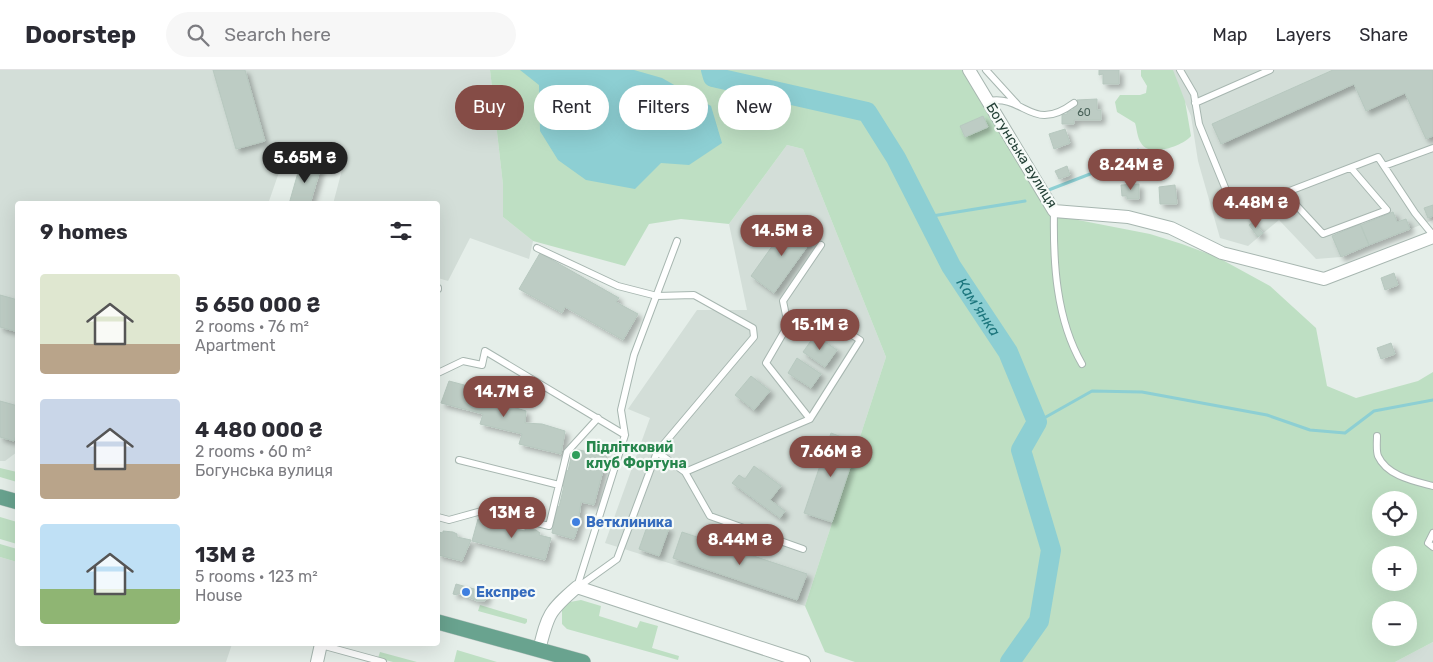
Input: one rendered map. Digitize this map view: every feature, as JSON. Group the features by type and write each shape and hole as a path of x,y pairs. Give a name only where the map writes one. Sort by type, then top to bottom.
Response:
{"main road":[{"path":"0,497 15,501"},
{"path":"440,623 583,662"}],"street":[{"name":"Богунська вулиця","path":"969,70 1054,211 1128,217 1171,228 1222,253 1324,279 1433,236"},
{"path":"539,650 546,622 554,607 577,587 804,662"},
{"path":"317,662 321,646"}],"lane":[{"path":"986,70 1017,105"},
{"path":"1180,70 1194,94 1199,124 1235,212 1378,157 1415,213 1433,236"},
{"path":"1195,103 1270,70"},
{"path":"989,101 1001,99 1017,105 1029,113 1045,115 1061,112 1074,103"},
{"path":"1384,166 1433,148"},
{"path":"1284,193 1323,234 1387,210 1351,168"},
{"path":"1054,211 1053,263 1074,350 1082,364"},
{"path":"577,587 625,435 621,410 634,355 677,241"},
{"path":"810,419 766,363 788,326 783,301 821,244"},
{"path":"537,248 618,286 657,296 694,295 753,328 754,336 657,452 617,559 577,587"},
{"path":"685,472 810,419 860,340 824,317 788,326"},
{"path":"440,372 463,361 482,365 485,351 625,435"},
{"path":"440,518 449,520 485,510 549,526 567,452 598,418"},
{"path":"1377,436 1378,455 1388,468 1408,480 1433,486"},
{"path":"657,452 685,472 710,516 803,548"},
{"path":"459,460 559,486"},
{"path":"1433,533 1428,543 1433,547"},
{"path":"328,646 383,662"}],"shaded area":[{"path":"0,70 490,70 492,85 455,85 455,130 497,130 503,185 503,217 533,241 529,259 470,238 448,281 440,279 440,201 334,201 343,166 285,155 269,201 15,201 15,454 5,461 0,461"},
{"path":"1171,70 1433,70 1433,220 1341,257 1316,259 1279,220 1248,246 1220,238 1198,161 1191,116"},
{"path":"787,145 803,149 886,357 805,606 605,543 650,418 628,409 697,310 747,310 729,224"},
{"path":"0,557 15,561 15,646 231,646 226,662 0,662"},
{"path":"1433,642 1433,662 1395,662"}],"green space":[{"path":"490,70 969,70 1054,211 1078,220 1150,234 1182,244 1217,257 1270,286 1316,328 1327,386 1356,398 1418,381 1433,372 1433,642 1395,662 855,662 825,652 805,606 886,357 803,149 787,145 729,224 681,219 649,224 625,266 533,241 503,217 503,185 497,130 524,130 524,85 492,85"},
{"path":"1141,70 1173,70 1185,101 1191,136 1174,147 1151,150 1145,147 1140,141 1135,123 1117,112 1115,102 1120,95 1140,95 1146,93 1147,86 1141,76"},
{"path":"0,468 15,472 15,481 0,477"},
{"path":"0,517 15,521 15,543 0,539"},
{"path":"0,544 15,548 15,561 0,557"},
{"path":"581,600 601,606 599,616 637,628 640,621 658,626 652,648 679,656 678,660 567,629 562,624 562,609 570,602"},
{"path":"480,605 527,619 527,622 525,624 478,611"},
{"path":"457,650 497,662 454,662"},
{"path":"380,652 417,662 393,662 378,658"}],"water":[{"path":"520,70 634,70 662,78 674,85 619,85 619,130 708,130 708,104 711,106 722,143 689,165 661,163 635,189 586,180 558,160 540,130 609,130 609,85 539,85"}],"building":[{"path":"213,70 245,70 265,141 236,149"},
{"path":"1099,70 1119,70 1119,84 1103,84 1103,74 1099,75"},
{"path":"1333,70 1433,70 1433,136 1426,139 1405,93 1366,111 1354,84 1221,144 1212,124"},
{"path":"1097,99 1097,110 1101,110 1101,120 1074,120 1074,124 1062,124 1062,114 1067,114 1067,110 1073,110 1073,104 1077,104 1077,100"},
{"path":"983,116 988,127 965,137 960,126"},
{"path":"1065,129 1070,143 1054,149 1049,134"},
{"path":"301,162 321,167 311,201 290,201"},
{"path":"1067,166 1070,175 1059,179 1055,171"},
{"path":"1139,184 1139,199 1127,199 1127,196 1122,196 1121,185"},
{"path":"1175,185 1177,204 1160,204 1159,187"},
{"path":"1433,205 1433,216 1428,218 1424,208"},
{"path":"1393,212 1397,222 1406,219 1410,229 1369,245 1361,225"},
{"path":"790,221 814,237 774,293 751,276"},
{"path":"1253,222 1263,233 1258,237 1249,225"},
{"path":"1360,224 1369,245 1341,257 1332,236"},
{"path":"540,253 619,298 616,302 638,314 623,340 565,307 562,313 519,289"},
{"path":"1394,273 1398,285 1385,290 1381,278"},
{"path":"0,295 15,299 15,331 0,327"},
{"path":"815,335 837,350 825,367 803,352"},
{"path":"1391,343 1395,354 1381,359 1377,348"},
{"path":"797,358 821,374 811,388 788,373"},
{"path":"751,376 770,391 754,410 735,395"},
{"path":"449,381 487,391 486,402 503,404 526,411 525,423 542,424 565,431 561,454 519,444 522,434 480,424 483,414 441,403"},
{"path":"0,401 15,405 15,438 14,441 0,437"},
{"path":"831,433 858,443 832,522 804,513"},
{"path":"573,449 607,455 594,505 581,502 579,517 581,518 574,539 552,533 557,506 559,507 564,486 562,486 566,470 568,471"},
{"path":"754,466 781,486 770,500 785,511 780,518 732,483 739,475 745,479"},
{"path":"478,519 490,522 495,520 505,524 504,526 525,531 525,529 536,530 540,533 539,535 551,538 545,560 472,541"},
{"path":"649,521 669,528 659,556 639,549"},
{"path":"443,531 453,532 457,534 457,537 471,540 462,561 440,556 440,532 443,533"},
{"path":"682,532 807,574 797,600 673,558"},
{"path":"456,584 478,590 475,600 458,593 457,595 453,594"},
{"path":"479,590 488,593 485,601 476,601"}],"waterway":[{"name":"Кам'янка","path":"711,70 713,77 867,112 896,158 951,266 1008,352 1037,422 1021,450 1051,550 1039,621 1010,662"},
{"path":"1046,191 1116,164 1138,150"},
{"path":"926,217 1025,201"},
{"path":"1037,422 1092,391 1142,392 1267,415 1310,430 1345,433 1374,411 1433,400"}],"place":[{"name":"Підлітковий клуб Фортуна","path":"576,455"},
{"name":"Ветклиника","path":"576,522"},
{"name":"Експрес","path":"466,592"}]}
